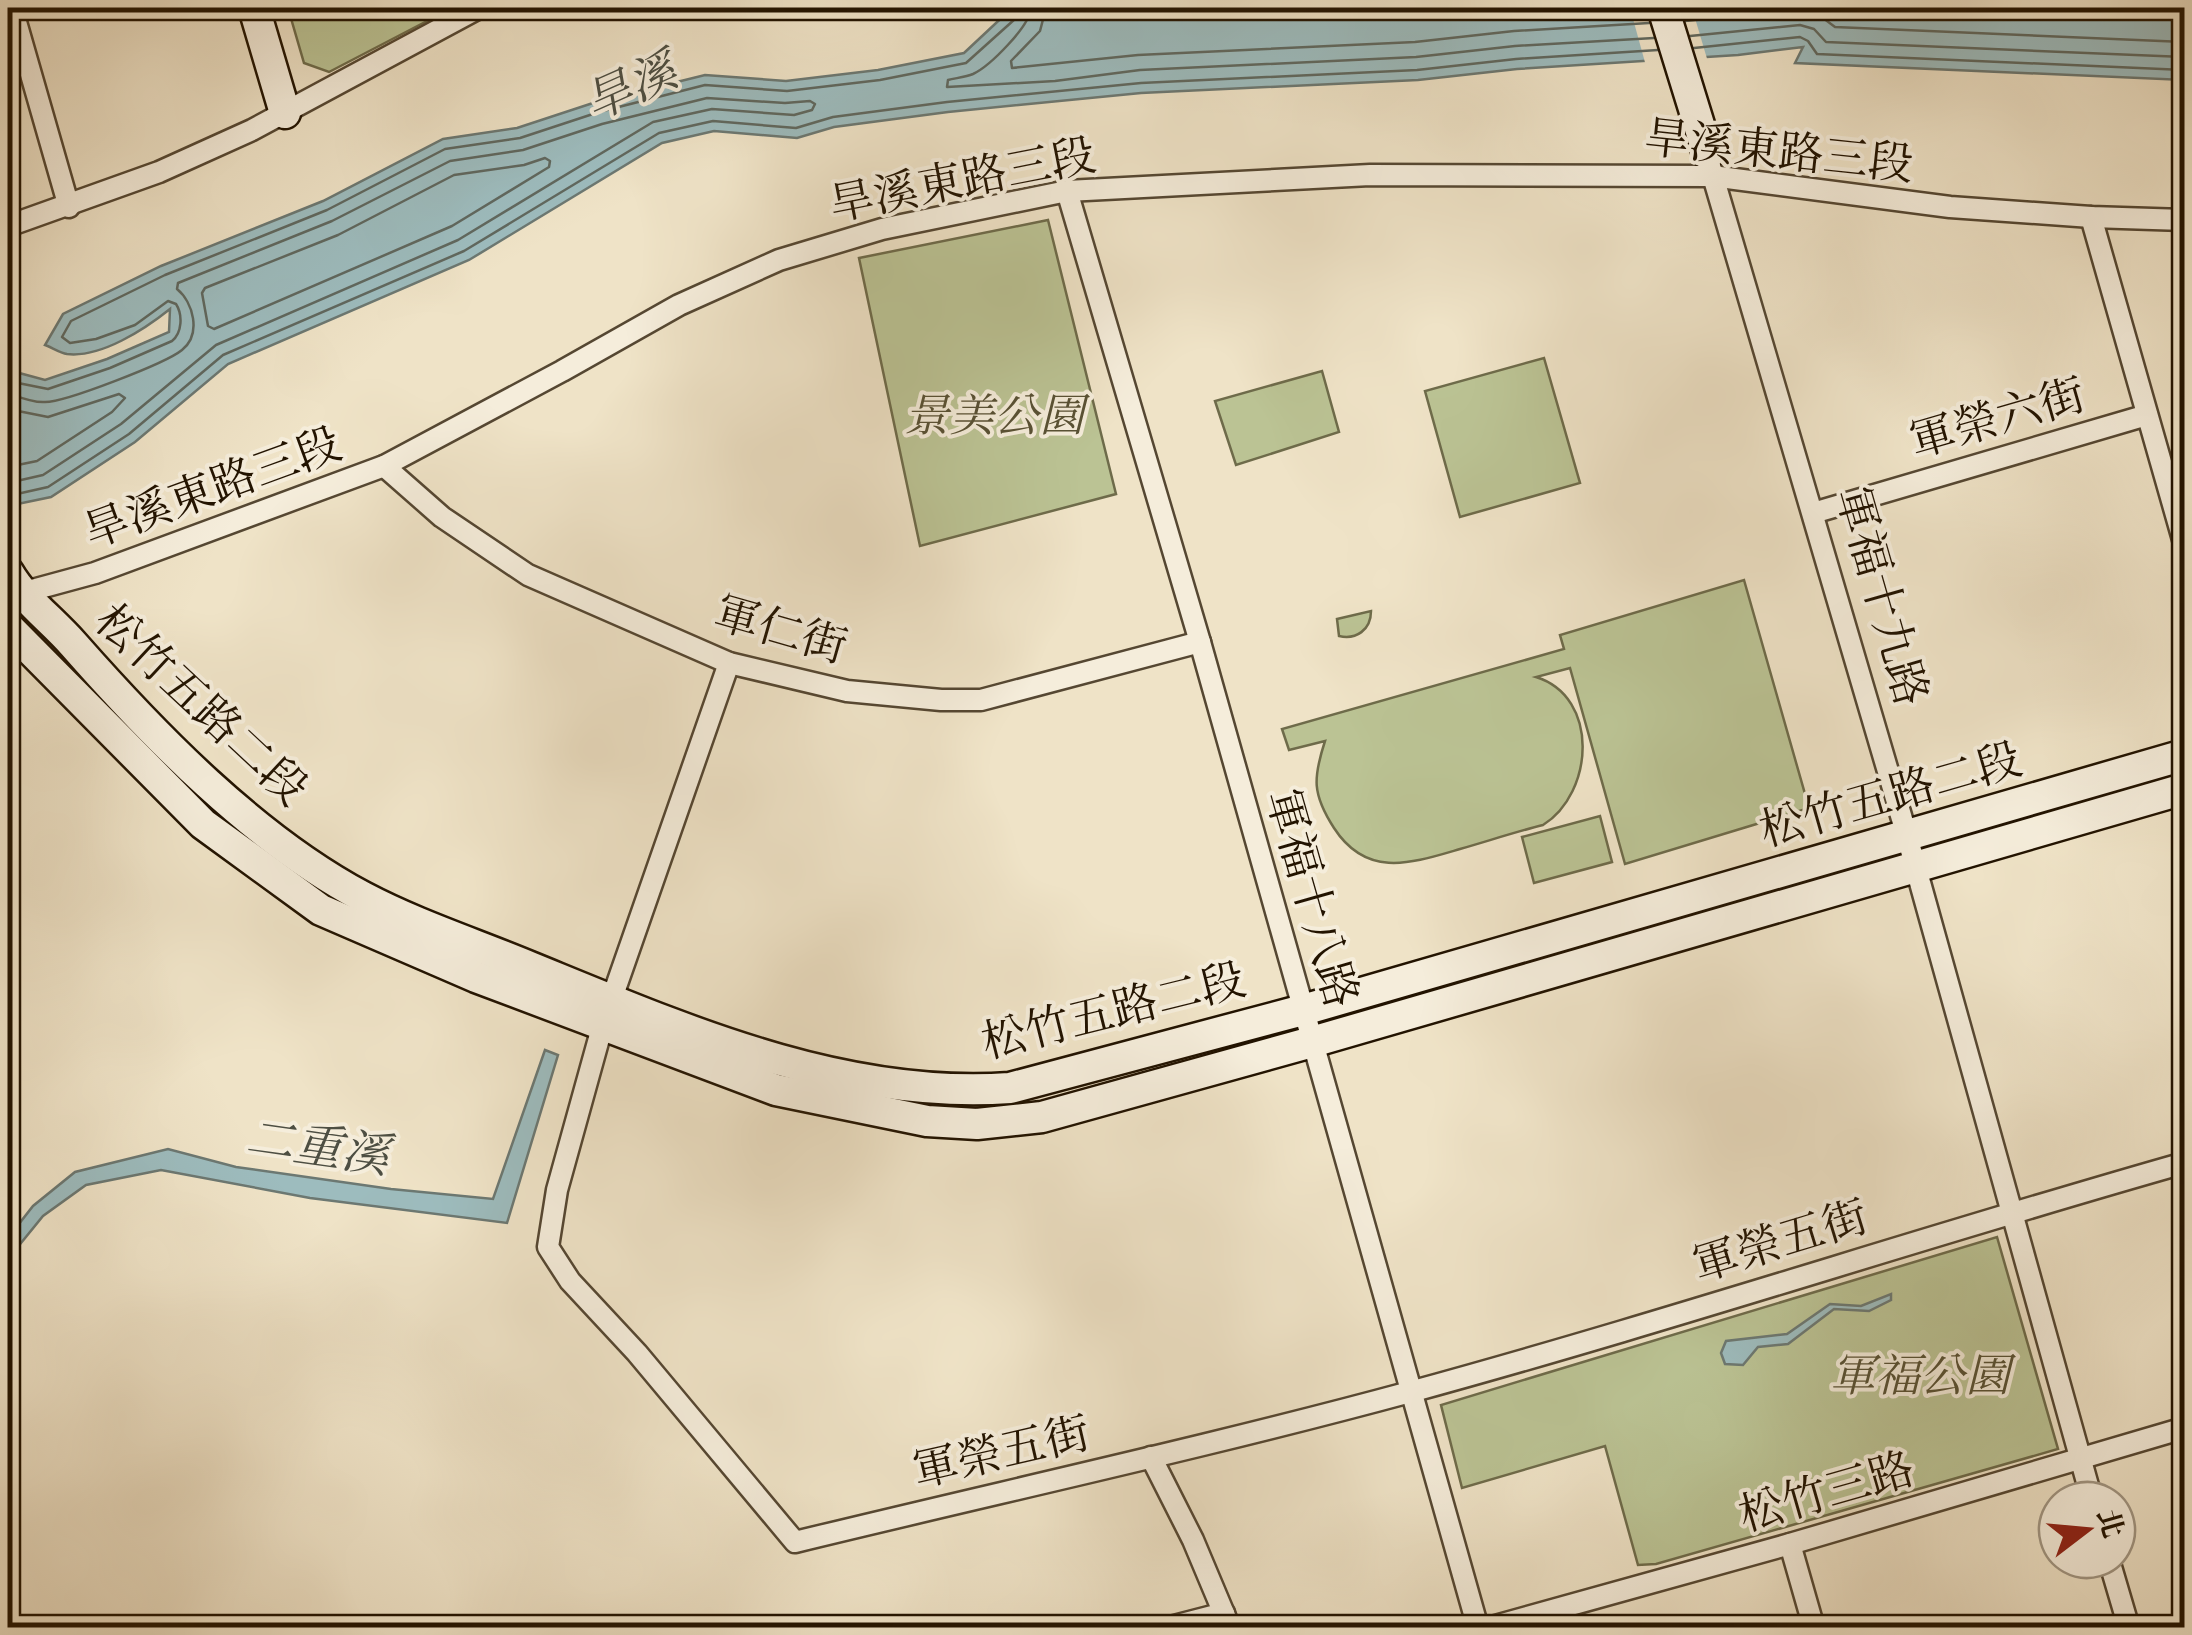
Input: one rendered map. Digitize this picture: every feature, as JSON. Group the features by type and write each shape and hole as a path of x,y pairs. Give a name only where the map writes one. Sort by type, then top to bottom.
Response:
{"street":[{"path":"12,8 69,206"},
{"path":"254,8 285,113"},
{"path":"8,226 159,172 285,113 479,8"},
{"name":"軍福十九路","path":"1663,8 1907,836 2086,1480"},
{"name":"旱溪東路三段","path":"11,594 72,581 384,466 562,372 678,305 780,260 882,230 1066,192 1370,176 1710,165 1875,199 2090,218 2184,220"},
{"name":"軍福十八路","path":"1066,192 1200,642 1478,1628"},
{"path":"2090,218 2184,544"},
{"name":"軍榮六街","path":"1813,513 2147,415"},
{"name":"軍仁街","path":"384,466 442,517 528,575 729,663 846,691 981,700 1200,642"},
{"name":"松竹五路二段","path":"11,594 69,639 124,703 188,766 300,856 363,896 776,1090 927,1121 977,1124 1042,1117 2184,788"},
{"name":"松竹五路二段","path":"8,628 203,824 320,910 476,977 832,1074 962,1092 1010,1088 1303,1010 2184,755"},
{"name":"軍榮五街","path":"729,663 607,1012 557,1190 548,1247 570,1281 637,1353 795,1542 1413,1391 2184,1163"},
{"name":"松竹三路","path":"1488,1628 2184,1428"},
{"path":"1151,1457 1227,1620 1166,1628"},
{"path":"1790,1544 1814,1628"},
{"path":"2115,1580 2128,1628"}],"green space":[{"path":"288,8 452,8 329,72 304,63"},
{"name":"景美公園","path":"1048,220 1116,494 920,546 859,258"},
{"path":"1544,358 1580,483 1460,517 1425,391"},
{"path":"1322,371 1339,432 1236,465 1215,401"},
{"path":"1744,580 1809,808 1625,864 1570,668 1536,677 1557,688 1571,704 1580,724 1583,746 1572,791 1560,810 1543,825 1425,859 1376,861 1347,844 1322,805 1317,776 1325,741 1289,750 1282,729 1564,649 1560,635"},
{"path":"1371,611 1361,632 1339,636 1337,619"},
{"path":"1600,816 1612,862 1534,883 1522,837"},
{"name":"軍福公園","path":"1997,1237 2058,1449 1656,1564 1638,1565 1605,1446 1462,1488 1441,1405"}],"water":[{"path":"2184,8 2184,80 1795,63 1803,47 1418,80 1141,93 948,112 834,127 797,138 714,131 662,143 469,260 228,364 135,442 51,497 8,506 8,370 45,380 169,332 170,309 108,347 67,354 45,345 63,314 161,266 323,201 443,139 517,128 596,102 705,75 786,81 878,70 964,53 1011,9"},
{"name":"二重溪","path":"545,1050 558,1055 507,1223 310,1198 161,1170 86,1185 43,1216 8,1259 8,1238 33,1206 75,1172 168,1149 236,1167 493,1199"},
{"path":"1891,1294 1891,1300 1869,1311 1834,1309 1788,1344 1758,1347 1743,1365 1725,1364 1721,1353 1726,1341 1787,1334 1830,1304 1861,1306"}],"pier":[{"path":"1630,8 1692,8 1708,62 1646,66"}],"water label":[{"name":"旱溪","path":"630,86"}]}
